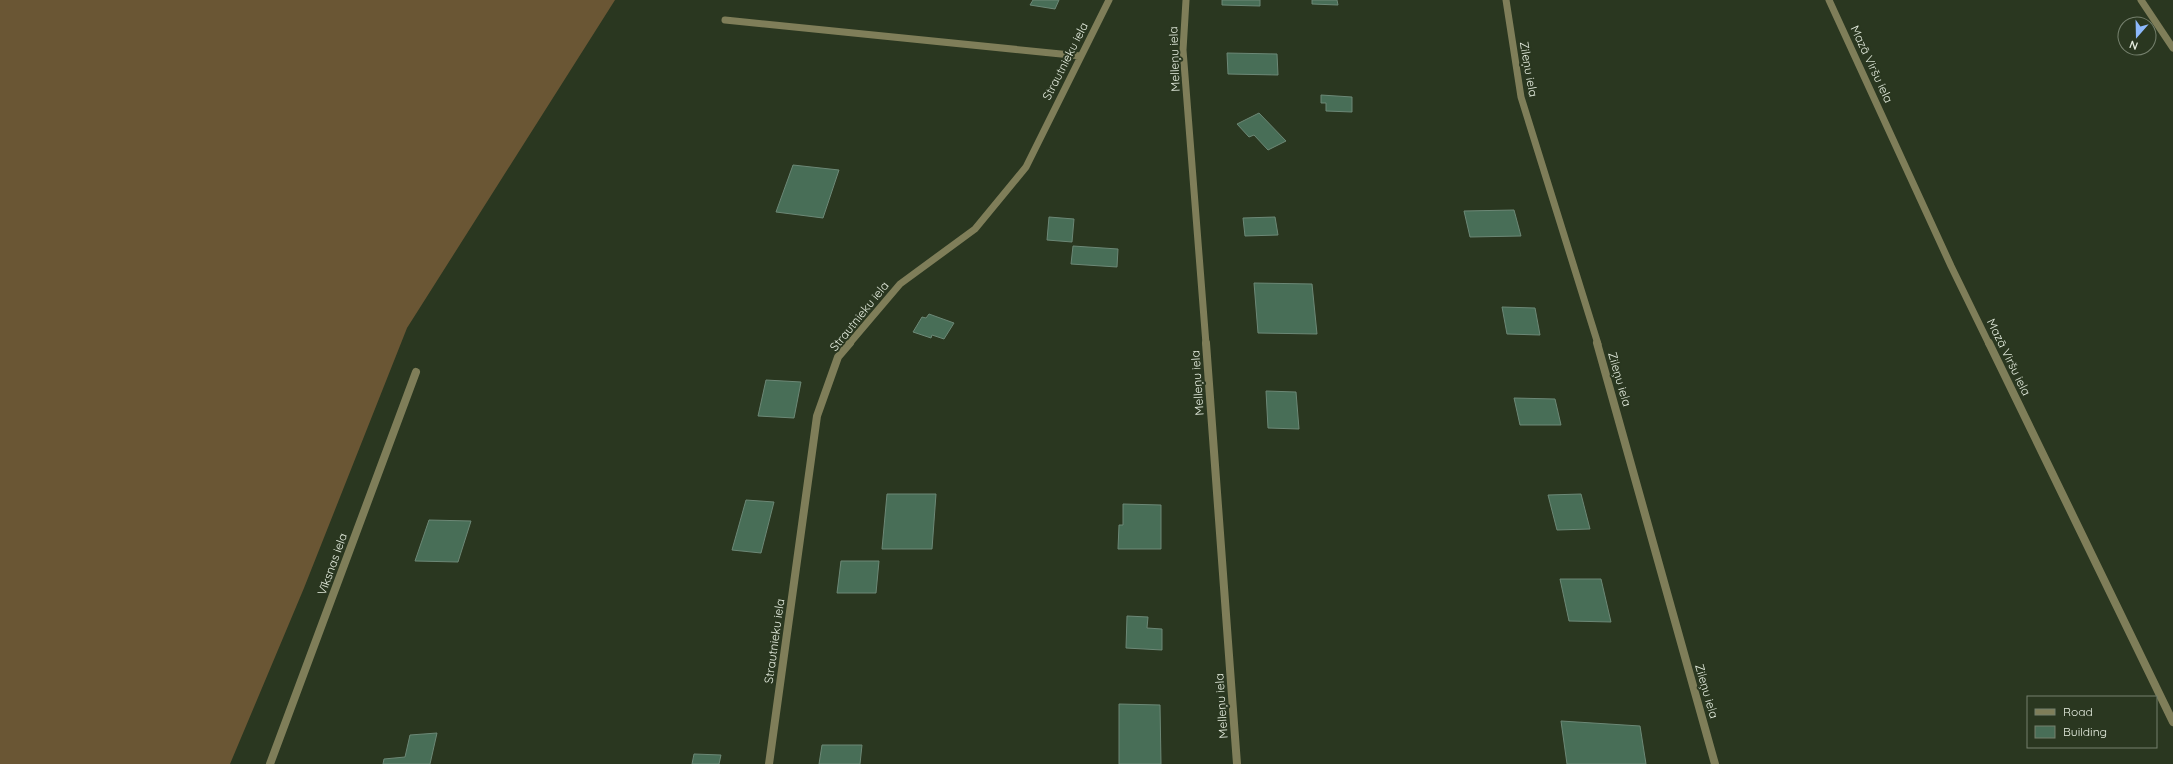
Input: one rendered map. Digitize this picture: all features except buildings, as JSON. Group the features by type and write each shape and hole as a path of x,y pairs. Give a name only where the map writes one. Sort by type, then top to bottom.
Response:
{"street":[{"name":"Strautnieku iela","path":"769,764 817,416 838,357 900,284 975,229 1026,167 1109,0"},
{"name":"Melleņu iela","path":"1186,0 1184,50 1220,514 1237,764"},
{"name":"Zileņu iela","path":"1506,0 1521,97 1592,324 1715,764"},
{"name":"Mazā Viršu iela","path":"1829,0 1951,266 2173,722"},
{"path":"2141,0 2173,48"},
{"path":"725,20 1082,56"},
{"name":"Vīksnas iela","path":"270,764 416,372"}],"shaded area":[{"path":"0,0 615,0 407,328 304,588 230,764 0,764"}]}
